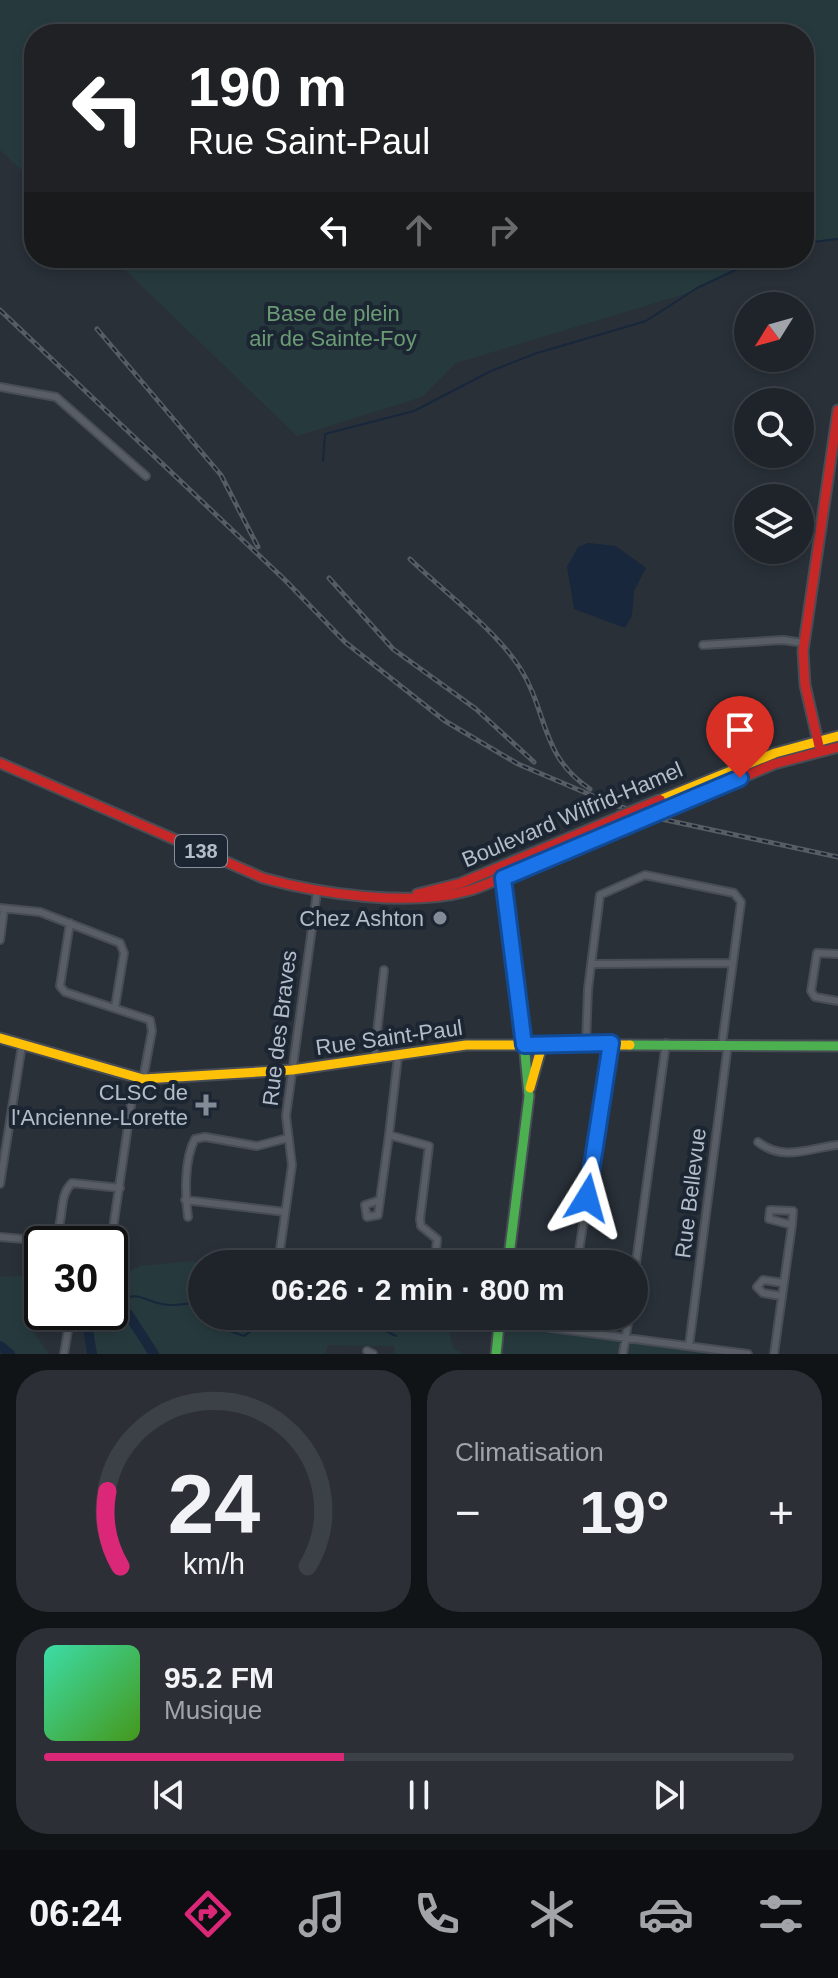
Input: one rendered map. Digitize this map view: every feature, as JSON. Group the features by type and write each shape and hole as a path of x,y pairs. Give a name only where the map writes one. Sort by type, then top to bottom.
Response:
{"street":[{"path":"0,387 56,397 146,476"},
{"path":"819,746 805,685 804,643 838,410"},
{"path":"703,645 783,640 804,643"},
{"name":"Boulevard Wilfrid-Hamel","path":"0,763 263,878 317,892 412,896 468,891 619,817 663,805 838,736"},
{"name":"Boulevard Wilfrid-Hamel","path":"819,746 838,747"},
{"name":"Boulevard Wilfrid-Hamel","path":"501,873 637,822 663,805"},
{"path":"501,873 528,1091"},
{"name":"Rue Bellevue","path":"592,964 600,895 645,875 737,895 741,902 689,1346"},
{"name":"Rue des Braves","path":"280,1250 292,1165 286,1116 317,892"},
{"path":"0,940 2,909 40,912 123,946 115,1007"},
{"path":"70,923 60,986 65,992 147,1017 152,1025 139,1078 114,1226"},
{"path":"838,954 817,953 811,991 815,997 838,1001"},
{"path":"586,1043 592,964 732,963"},
{"path":"374,1060 384,970"},
{"name":"Rue Saint-Paul","path":"0,1038 139,1078 292,1070 374,1060 436,1047 586,1043 838,1046"},
{"path":"579,1250 611,1043"},
{"path":"638,1250 666,1043"},
{"path":"510,1250 528,1091 541,1049 546,1044"},
{"path":"0,1184 22,1045"},
{"path":"380,1200 398,1056"},
{"path":"389,1135 429,1146 420,1219 421,1226 437,1239 436,1250"},
{"path":"188,1217 185,1200 195,1139 205,1137 257,1146 288,1138"},
{"path":"758,1142 766,1148 787,1154 838,1145"},
{"path":"0,1237 35,1240 54,1236 60,1223 65,1190 72,1183 120,1188"},
{"path":"185,1200 285,1212"},
{"path":"774,1354 792,1225"},
{"path":"781,1296 763,1293 757,1287 763,1280 783,1283"},
{"path":"64,1354 68,1330"},
{"path":"499,1354 501,1330"},
{"path":"568,1330 748,1354"},
{"path":"623,1354 627,1330"}],"green space":[{"path":"0,0 838,0 838,238 814,242 814,24 24,24 24,173 0,150"},
{"name":"Base de plein air de Sainte-Foy","path":"123,268 739,268 685,294 456,363 422,397 297,436"},
{"path":"188,1262 188,1330 449,1330 453,1348 463,1354 395,1354 394,1346 328,1345 325,1354 86,1354 83,1330 128,1330 128,1272 140,1266"},
{"path":"24,1276 24,1330 32,1330 49,1354 0,1354 0,1277"},
{"path":"506,1330 530,1330 719,1354 502,1354"}],"water":[{"path":"588,543 616,546 646,568 634,591 632,616 625,628 574,609 567,567 578,547"}],"waterway":[{"path":"814,242 838,239"},
{"path":"323,461 325,434 414,411 491,371 534,354 646,321 697,288 740,268"},
{"path":"128,1297 137,1296 161,1304 188,1304"},
{"path":"128,1314 154,1354"},
{"path":"88,1330 92,1354"},
{"path":"227,1330 244,1336 252,1330"},
{"path":"383,1330 396,1336"},
{"path":"0,1346 10,1354"}],"railway":[{"path":"0,310 286,581 345,642 445,721 518,764 612,804 652,817 838,857"},
{"path":"97,329 221,475 258,547"},
{"path":"410,559 483,625 509,653 529,684 553,748 574,776 590,789"},
{"path":"329,578 393,649 476,709 534,762"}],"traffic: fast":[{"path":"637,822 666,810"},
{"path":"514,872 637,822"},
{"path":"501,871 520,1001 529,1096 510,1250"},
{"path":"630,1045 838,1046"},
{"path":"496,1354 499,1330"}],"traffic: slow":[{"path":"660,800 775,753 838,736"},
{"path":"0,1038 143,1079 292,1070 466,1045 630,1045"},
{"path":"530,1088 541,1049 546,1044"}],"traffic: jam":[{"path":"819,746 805,685 803,651 838,410"},
{"path":"666,810 774,764 838,747"},
{"path":"0,763 263,878 286,884 365,896 419,898 467,891 514,872"},
{"path":"619,817 660,800"},
{"path":"417,894 461,883 619,817"}],"place":[{"name":"Chez Ashton","path":"440,918"},
{"name":"CLSC de l'Ancienne-Lorette","path":"206,1105"}],"route":[{"path":"587,1198 611,1043 524,1045 503,878 740,778"}]}
